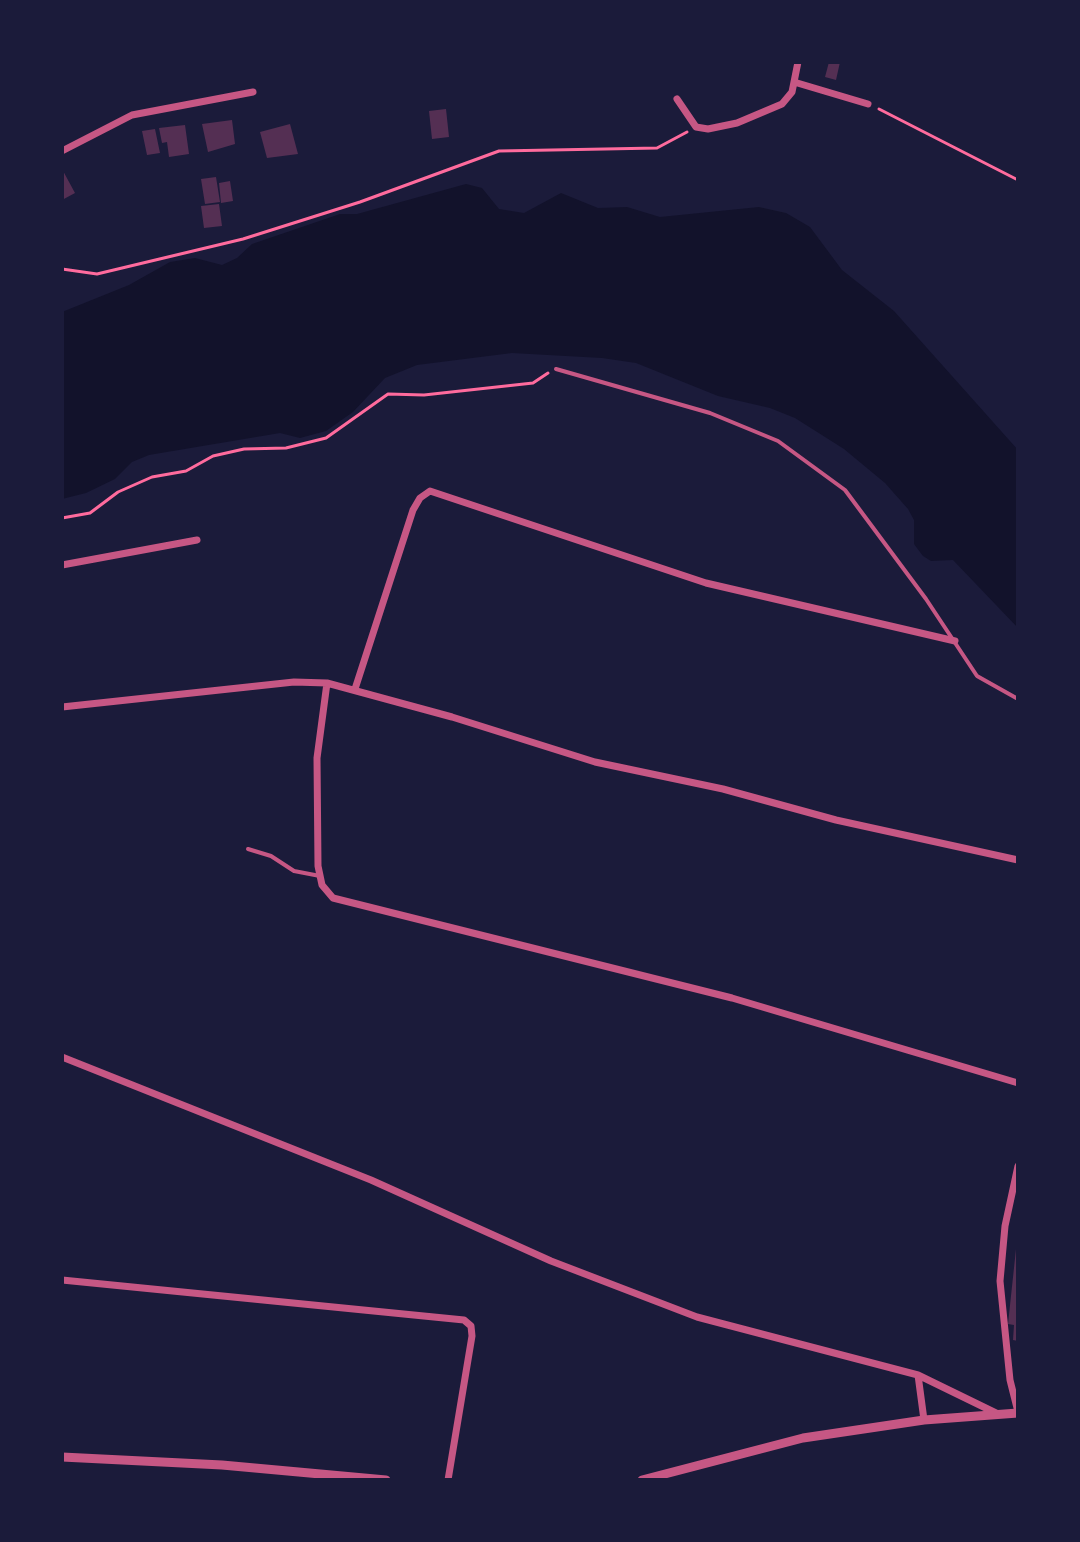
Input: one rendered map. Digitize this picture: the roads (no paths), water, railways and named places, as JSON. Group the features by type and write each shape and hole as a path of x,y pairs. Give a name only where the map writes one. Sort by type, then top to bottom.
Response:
{"street":[{"path":"677,99 696,127 708,129 737,123 782,104 792,92 798,62"},
{"path":"794,82 868,104"},
{"path":"62,151 132,115 253,92"},
{"path":"355,689 413,510 420,498 430,491 706,583 955,641"},
{"path":"62,565 197,540"},
{"path":"62,707 294,682 327,683 595,762 753,796 836,820 1018,860"},
{"path":"327,683 317,758 320,876 322,885 333,898 732,998 1018,1083"},
{"path":"62,1057 371,1180 551,1261 697,1317 918,1375 998,1414"},
{"path":"642,1480 803,1438 924,1420 1018,1413 1010,1380 1000,1281 1005,1226 1018,1166"},
{"path":"62,1280 464,1320 471,1326 472,1336 448,1480"},
{"path":"918,1375 924,1420"},
{"path":"62,1457 222,1465 386,1480"}],"lane":[{"path":"556,369 710,413 778,441 845,490 977,676 1018,699"},
{"path":"248,849 271,856 294,871 320,876"}]}
